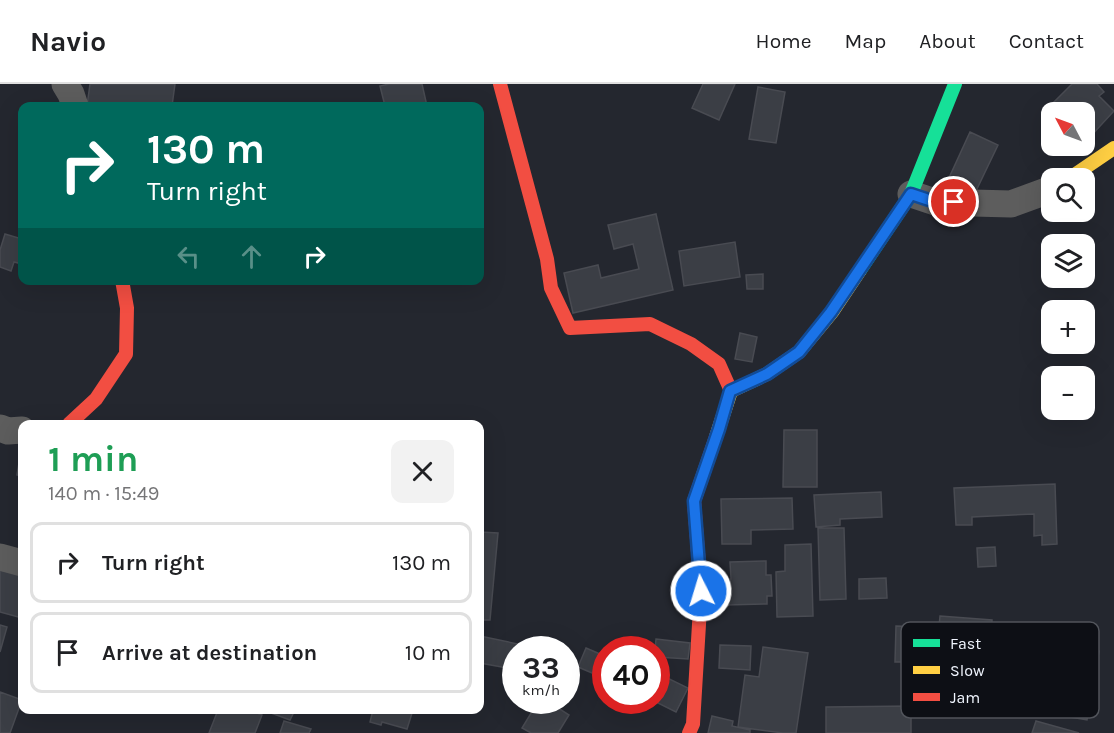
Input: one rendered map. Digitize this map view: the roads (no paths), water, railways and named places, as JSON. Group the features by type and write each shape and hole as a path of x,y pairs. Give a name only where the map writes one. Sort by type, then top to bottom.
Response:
{"street":[{"path":"65,84 74,102"},
{"path":"500,84 547,259 551,288 570,328 650,324 691,344 719,364 730,391 694,501 701,591 693,724 689,733"},
{"path":"730,391 767,374 799,352 831,312 911,194 954,85"},
{"path":"1085,168 1114,148"},
{"path":"911,194 935,202 1011,204 1041,193"},
{"path":"73,420 96,399 126,354 127,308 123,285"},
{"path":"0,428 8,431 18,430"},
{"path":"0,557 18,562"}]}
